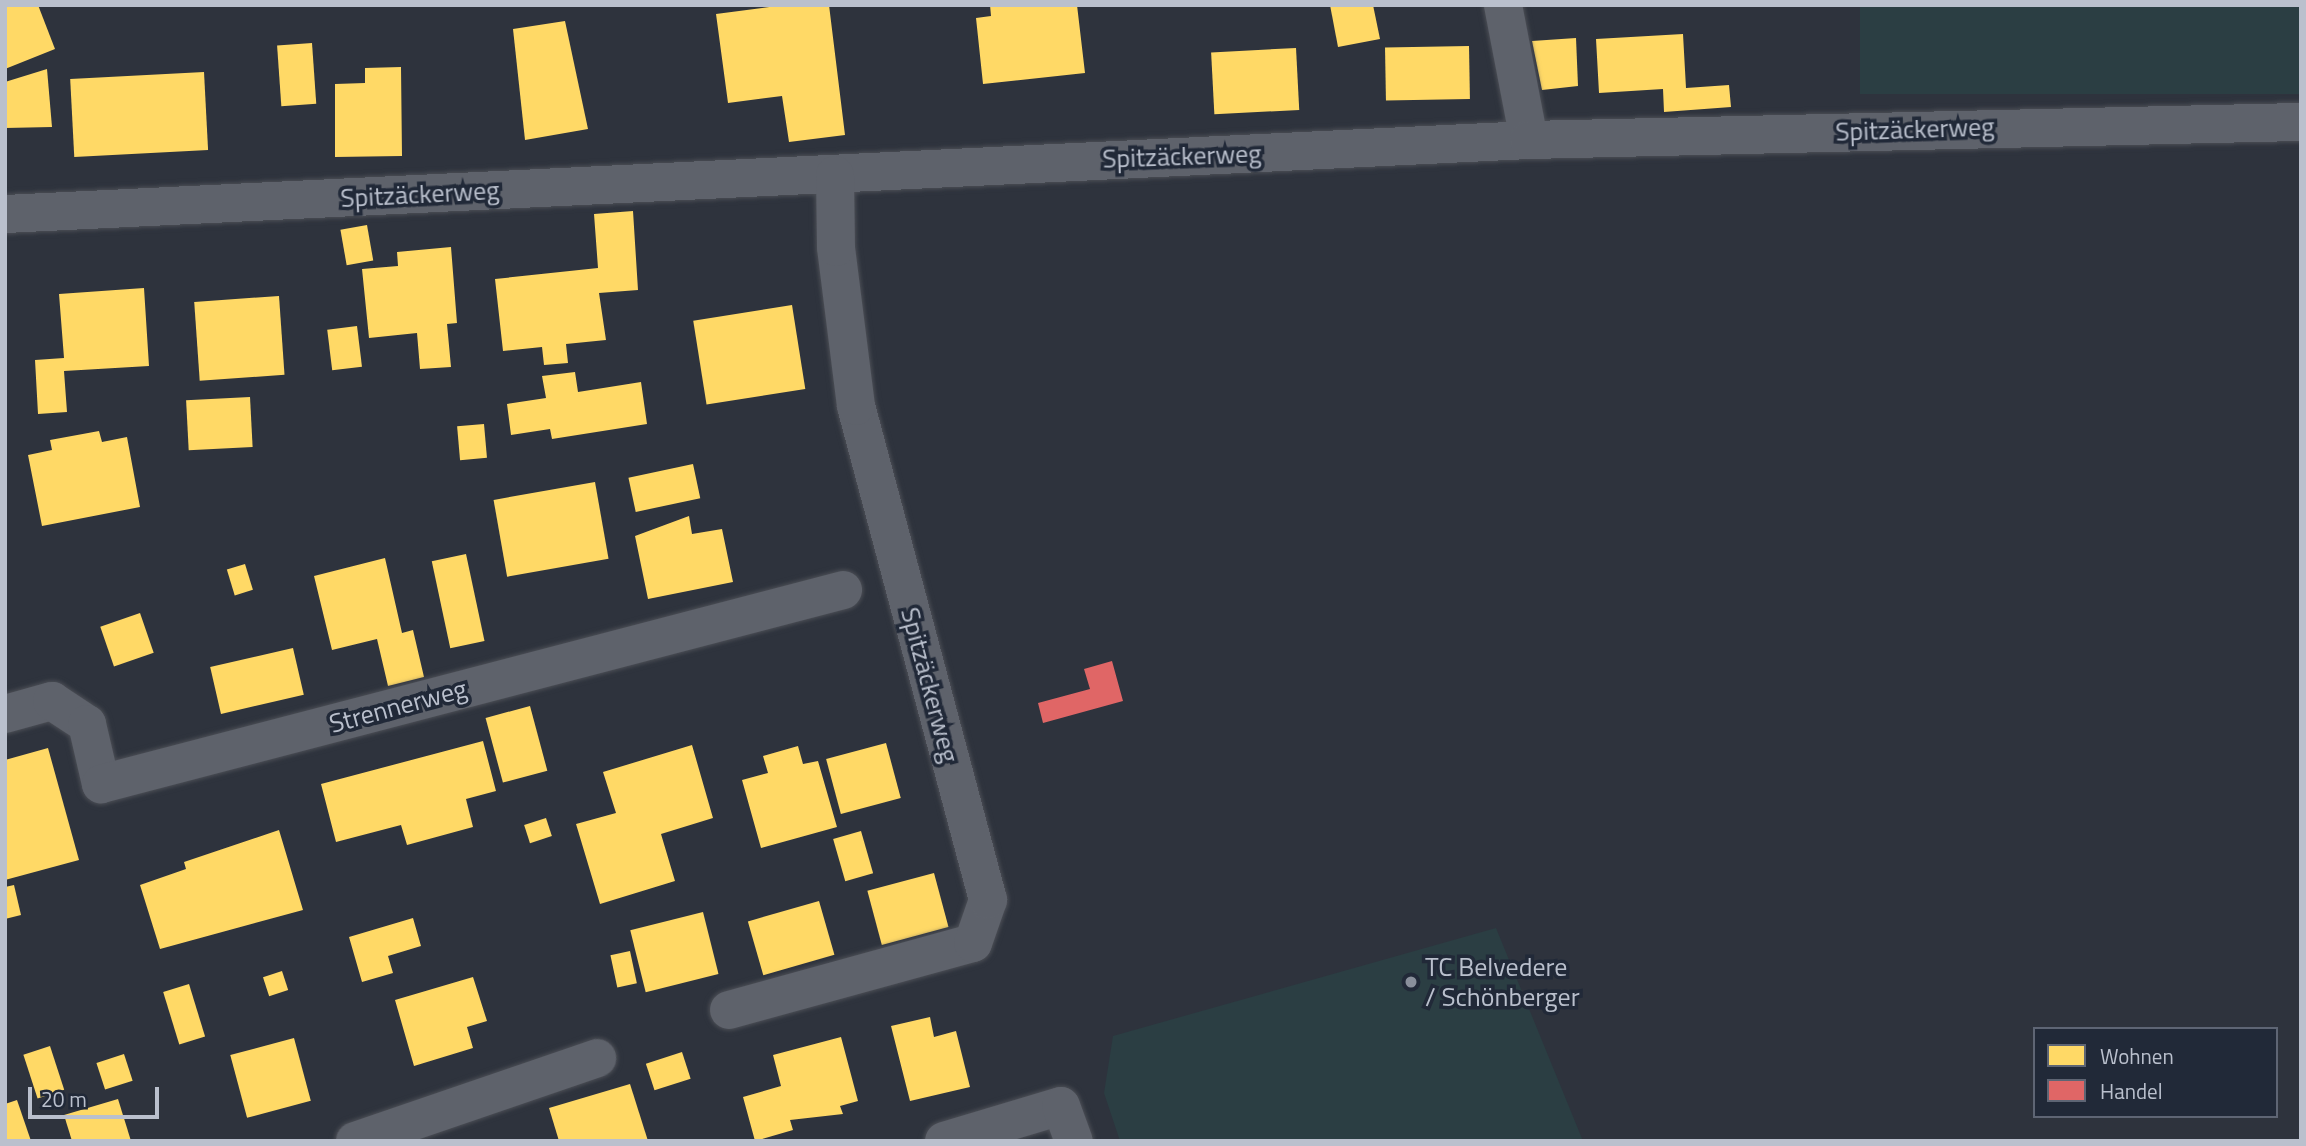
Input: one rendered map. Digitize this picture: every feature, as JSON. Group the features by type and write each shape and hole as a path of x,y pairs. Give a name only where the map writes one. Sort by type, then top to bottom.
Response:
{"street":[{"path":"1503,5 1530,140"},
{"name":"Spitzäckerweg","path":"5,214 1530,140 2301,122"},
{"name":"Spitzäckerweg","path":"729,1010 972,943 988,900 856,406 836,247 835,175"},
{"name":"Strennerweg","path":"5,714 52,701 87,724 101,784 843,590"},
{"path":"355,1141 597,1058"},
{"path":"944,1141 1061,1106 1074,1141"}],"green space":[{"path":"1860,5 2301,5 2301,94 1860,94"},
{"name":"TC Belvedere / Schönberger","path":"1496,928 1583,1141 1120,1141 1104,1093 1113,1036"}],"building: Wohnen":[{"path":"5,5 38,5 55,49 5,69"},
{"path":"784,5 829,5 845,135 789,142 782,96 728,103 716,14"},
{"path":"990,5 1077,5 1085,73 983,84 976,18 991,16"},
{"path":"1330,5 1373,5 1380,39 1338,47"},
{"path":"565,21 588,129 525,140 513,29"},
{"path":"1683,34 1686,88 1729,85 1731,107 1664,112 1663,89 1599,93 1596,39"},
{"path":"1576,38 1578,86 1542,90 1532,41"},
{"path":"312,43 316,104 281,106 277,45"},
{"path":"1469,46 1470,99 1386,100 1385,47"},
{"path":"1296,48 1299,110 1214,114 1211,52"},
{"path":"401,67 402,156 335,157 335,84 365,83 365,68"},
{"path":"47,69 52,127 5,128 5,82"},
{"path":"204,72 208,150 74,157 70,79"},
{"path":"633,211 638,290 599,293 606,340 566,344 568,363 544,365 542,347 503,351 495,279 598,268 594,214"},
{"path":"367,225 373,260 347,265 340,230"},
{"path":"451,247 457,323 447,324 451,367 420,369 417,333 369,338 362,269 398,266 397,252"},
{"path":"144,288 149,366 64,371 67,412 38,414 35,360 64,358 59,294"},
{"path":"279,296 285,375 200,381 194,302"},
{"path":"792,305 805,389 707,405 693,321"},
{"path":"357,326 362,367 332,370 327,330"},
{"path":"575,372 578,392 641,382 647,424 552,439 550,429 511,435 507,404 546,398 542,376"},
{"path":"250,397 253,447 189,450 186,400"},
{"path":"484,424 487,458 460,460 457,426"},
{"path":"99,431 102,442 127,437 140,507 42,526 28,455 52,450 50,440"},
{"path":"693,464 700,498 636,512 628,478"},
{"path":"595,482 609,559 507,577 494,500"},
{"path":"689,516 692,534 722,529 733,582 648,599 635,536"},
{"path":"466,554 485,641 450,648 432,561"},
{"path":"385,558 402,633 413,630 424,677 388,686 377,639 332,650 314,576"},
{"path":"245,564 253,590 235,595 227,570"},
{"path":"140,613 154,653 114,666 100,627"},
{"path":"293,648 304,695 221,714 210,667"},
{"path":"530,706 547,771 503,783 486,718"},
{"path":"483,741 496,791 466,799 473,827 407,845 401,825 336,842 321,784"},
{"path":"886,743 901,798 841,814 826,759"},
{"path":"692,745 713,818 661,834 675,881 600,904 576,824 616,813 603,772"},
{"path":"798,746 803,764 818,761 837,827 761,848 742,780 768,773 763,756"},
{"path":"48,748 79,860 5,880 5,760"},
{"path":"546,818 552,836 530,843 524,825"},
{"path":"279,830 303,910 160,949 140,885 186,869 184,862"},
{"path":"861,831 873,873 845,881 833,839"},
{"path":"934,873 948,927 882,945 867,891"},
{"path":"14,885 21,915 5,919 5,887"},
{"path":"819,901 834,955 763,975 748,921"},
{"path":"703,912 718,974 646,992 630,930"},
{"path":"413,918 421,946 388,956 393,973 362,982 349,937"},
{"path":"630,951 637,983 617,987 610,955"},
{"path":"282,971 288,990 269,996 263,977"},
{"path":"473,977 487,1021 467,1027 473,1048 414,1066 395,1000"},
{"path":"189,984 205,1037 179,1044 163,992"},
{"path":"930,1017 934,1037 956,1031 970,1087 910,1101 891,1026"},
{"path":"841,1037 858,1101 840,1106 843,1114 790,1120 793,1130 755,1141 743,1097 781,1086 773,1055"},
{"path":"294,1038 311,1101 247,1118 230,1055"},
{"path":"50,1046 64,1090 38,1098 23,1055"},
{"path":"682,1052 691,1079 655,1090 646,1064"},
{"path":"124,1054 133,1081 105,1090 96,1063"},
{"path":"630,1084 648,1141 559,1141 549,1108"},
{"path":"118,1099 131,1141 72,1141 64,1115"},
{"path":"17,1100 31,1141 5,1141 5,1104"}],"building: Handel":[{"path":"1112,661 1123,701 1043,723 1038,703 1090,689 1084,669"}],"place":[{"name":"TC Belvedere / Schönberger","path":"1411,982"}]}
